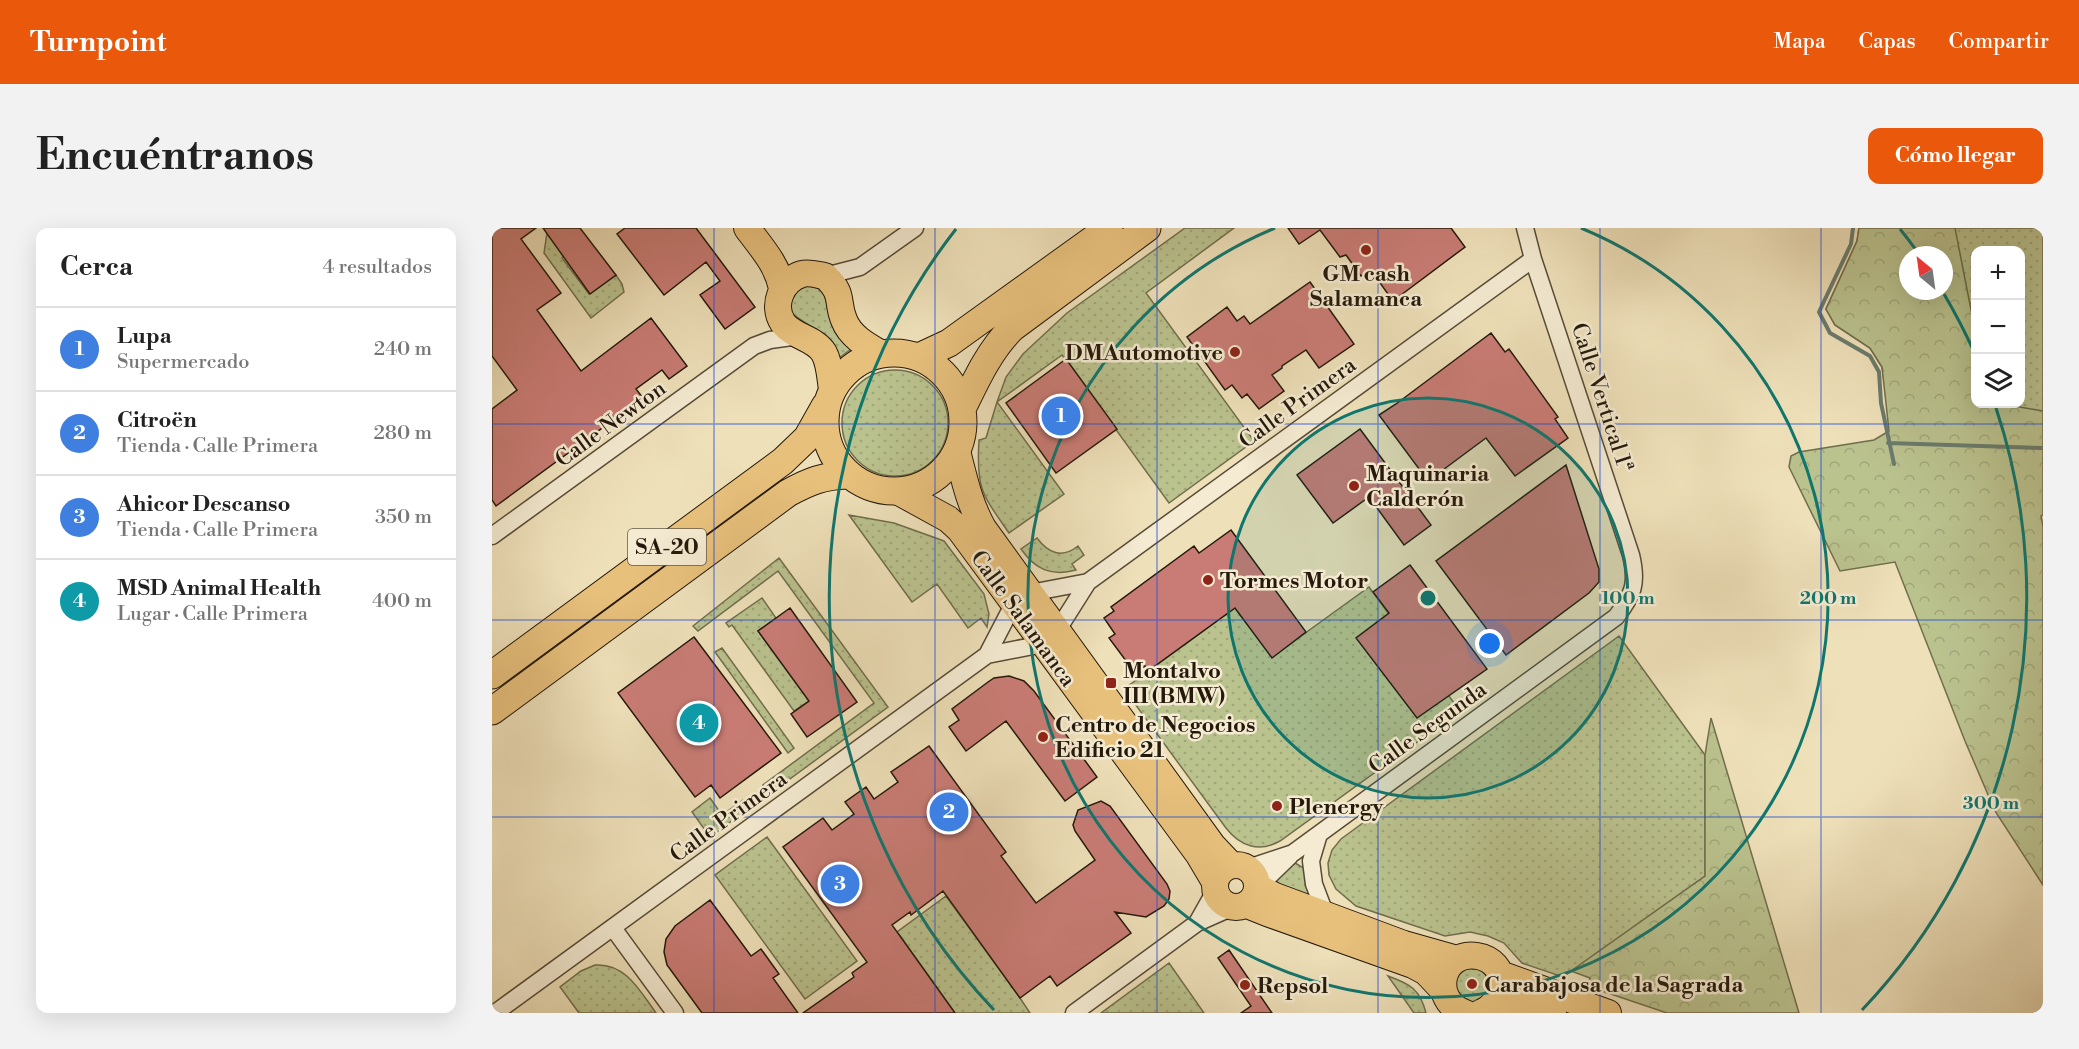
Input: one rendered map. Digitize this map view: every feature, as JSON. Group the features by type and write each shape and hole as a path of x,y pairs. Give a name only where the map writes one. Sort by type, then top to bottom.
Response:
{"highway":[{"path":"919,357 949,344 1109,228"},
{"path":"829,397 824,430 832,455 848,474 862,484 879,490 897,491 922,485 943,471 957,451 963,430 963,409 983,366 1000,339 1147,228"},
{"name":"SA-20","path":"492,675 783,461 807,438 840,377 865,358 880,353 899,352 919,357 939,369 947,378 954,387 963,409"},
{"name":"SA-20","path":"492,711 788,493 825,476 848,474"}],"main road":[{"path":"747,228 774,265 797,286 833,283 849,329 857,339 880,353"},
{"path":"760,228 784,261 797,286 783,322 798,336 816,345 823,353 830,371 829,397"},
{"name":"Calle Salamanca","path":"957,451 973,510 1022,598 1199,855 1235,886"},
{"name":"Calle Salamanca","path":"897,491 948,519 1022,598"},
{"path":"1235,886 1275,896 1404,944 1457,959"},
{"path":"1235,886 1267,914 1413,965 1426,972 1450,1003"},
{"path":"1450,1003 1444,976 1451,964 1469,955 1482,957 1493,964 1500,974 1500,994 1486,1009"},
{"path":"1500,974 1608,1013"},
{"path":"1486,1009 1523,1005 1553,1013"}],"street":[{"path":"797,286 860,267 915,228"},
{"name":"Calle Vertical 1ª","path":"1525,228 1533,259 1631,555 1635,582"},
{"name":"Calle Primera","path":"495,1013 987,655 1050,638 1088,582 1533,259"},
{"path":"840,299 860,267"},
{"name":"Calle Newton","path":"754,346 797,286"},
{"name":"Calle Newton","path":"492,536 754,346 770,340 798,336"},
{"name":"Calle Primera","path":"987,655 1022,598 1088,582"},
{"name":"Calle Segunda","path":"1074,1013 1197,923 1235,886 1293,853 1616,617 1628,601 1635,582"},
{"path":"1319,834 1311,861 1314,884 1325,913"},
{"name":"Calle Segunda","path":"1197,923 1235,886"},
{"path":"613,928 675,1013"}],"green space":[{"path":"1185,228 1234,228 1146,293 1254,441 1169,503 1062,355 997,402 1006,377 1023,354 1067,313"},
{"path":"1859,228 2043,228 2043,442 1885,388 1882,367 1870,348 1835,325 1826,309 1857,241"},
{"path":"1859,228 1955,228 1971,310 1971,408 2025,408 2043,411 2043,515 2041,516 2043,526 2043,885 1995,811 1895,562 1840,571 1789,467 1791,456 1799,452 1874,440 1889,431 1882,367 1870,348 1835,325 1826,309 1857,241"},
{"path":"547,233 564,256 562,258 589,294 616,275 624,292 591,318 544,253"},
{"path":"807,284 815,286 823,293 833,325 851,349 839,358 829,341 792,314 791,299 798,289"},
{"path":"895,370 915,374 933,385 944,403 948,423 944,443 933,461 915,472 895,476 875,472 857,461 846,443 842,423 846,403 857,385 875,374"},
{"path":"997,402 1064,494 1009,533 992,509 980,481 979,440 986,438"},
{"path":"849,515 894,523 944,541 984,594 989,614 987,627 981,618 968,628 937,584 912,602"},
{"path":"1037,538 1051,551 1061,553 1078,546 1084,555 1072,564 1076,570 1051,572 1032,562 1021,549"},
{"path":"779,558 888,707 768,795 762,794 763,785 874,703 778,571 698,631 693,626"},
{"path":"1369,587 1460,711 1280,841 1265,847 1250,846 1237,839 1226,828 1124,689 1235,608 1272,657"},
{"path":"762,598 776,618 758,631 809,701 794,711 732,625 729,627 726,623"},
{"path":"1619,636 1705,755 1705,876 1563,977 1522,963 1504,943 1488,936 1470,932 1445,936 1356,906 1336,889 1329,875 1328,863 1332,850 1341,839"},
{"path":"722,648 794,748 788,753 715,652"},
{"path":"1711,718 1799,1013 1667,1013 1587,986 1590,978 1571,971 1705,876 1705,755"},
{"path":"710,798 722,815 743,800 750,803 749,808 710,837 692,812"},
{"path":"767,837 857,961 805,999 715,875"},
{"path":"1295,863 1307,870 1313,898 1276,883 1279,875"},
{"path":"946,896 1030,1013 955,1013 897,932"},
{"path":"1169,963 1204,1013 1101,1013"},
{"path":"595,965 606,966 624,974 638,988 656,1013 579,1013 560,987 581,971"},
{"path":"1472,968 1484,973 1489,985 1484,997 1472,1002 1460,997 1455,985 1460,973"},
{"path":"1388,976 1413,989 1421,998 1426,1013 1414,1013"}],"building":[{"path":"492,228 536,228 521,239 561,293 537,310 581,371 651,318 687,366 669,379 662,370 636,389 643,398 496,506 492,500 492,409 517,390 492,356"},
{"path":"543,228 580,228 616,275 590,294"},
{"path":"625,228 696,228 755,307 725,329 700,295 720,281 706,262 664,295 617,234"},
{"path":"1288,228 1451,228 1465,247 1393,301 1370,269 1361,276 1346,255 1340,257 1320,230 1299,244"},
{"path":"1310,282 1354,344 1319,368 1306,350 1282,366 1272,375 1284,391 1259,409 1247,394 1242,398 1232,385 1225,390 1187,337 1227,307 1237,321 1244,316 1250,324"},
{"path":"1491,333 1505,352 1509,349 1558,417 1555,419 1568,438 1515,476 1486,438 1428,481 1379,415"},
{"path":"1066,359 1117,429 1056,473 1006,403"},
{"name":"Maquinaria Calderón","path":"1360,429 1431,525 1404,545 1369,497 1333,523 1297,475"},
{"path":"1566,465 1599,569 1599,582 1589,593 1506,655 1436,561"},
{"name":"Tormes Motor","path":"1231,530 1306,632 1272,658 1235,608 1148,671 1145,666 1135,673 1109,638 1115,634 1104,618 1114,611 1111,607 1194,546 1199,553"},
{"path":"1410,565 1487,669 1417,718 1356,638 1389,613 1373,592"},
{"path":"790,608 857,702 807,737 791,714 809,701 758,631"},
{"path":"694,637 781,753 720,798 711,785 695,797 618,693"},
{"name":"Centro de Negocios Edificio 21","path":"1009,676 1024,681 1034,691 1097,777 1065,801 1006,721 966,751 949,727 959,720 952,709 994,678"},
{"path":"929,746 1006,852 1001,856 1036,903 1095,860 1073,825 1078,810 1101,801 1110,806 1167,884 1170,891 1169,899 1164,906 1146,917 1115,912 1131,933 1057,986 1050,976 1020,998 943,891 911,915 910,912 892,925 955,1013 803,1013 854,977 852,973 867,962 783,847 823,818 832,830 854,814 845,802 866,787 874,799 898,782 891,772"},
{"path":"710,900 751,956 761,949 779,974 773,978 798,1013 702,1013 667,965 664,952 666,939 675,926"},
{"name":"Repsol","path":"1229,950 1272,1013 1241,1013 1251,1006 1218,958"}],"waterway":[{"path":"1853,228 1851,244 1819,312 1830,333 1870,356 1879,372 1881,403 1894,464"},
{"path":"1888,443 2043,448"}],"place":[{"name":"GM cash Salamanca","path":"1366,250"},
{"name":"DMAutomotive","path":"1235,352"},
{"name":"Lupa","path":"1061,416"},
{"name":"Maquinaria Calderón","path":"1354,486"},
{"name":"Tormes Motor","path":"1208,580"},
{"name":"Montalvo III (BMW)","path":"1111,683"},
{"name":"MSD Animal Health","path":"699,723"},
{"name":"Centro de Negocios Edificio 21","path":"1043,737"},
{"name":"Plenergy","path":"1277,806"},
{"name":"Citroën","path":"949,812"},
{"name":"Ahicor Descanso","path":"840,884"},
{"name":"Carabajosa de la Sagrada","path":"1472,984"},
{"name":"Repsol","path":"1245,985"}]}
